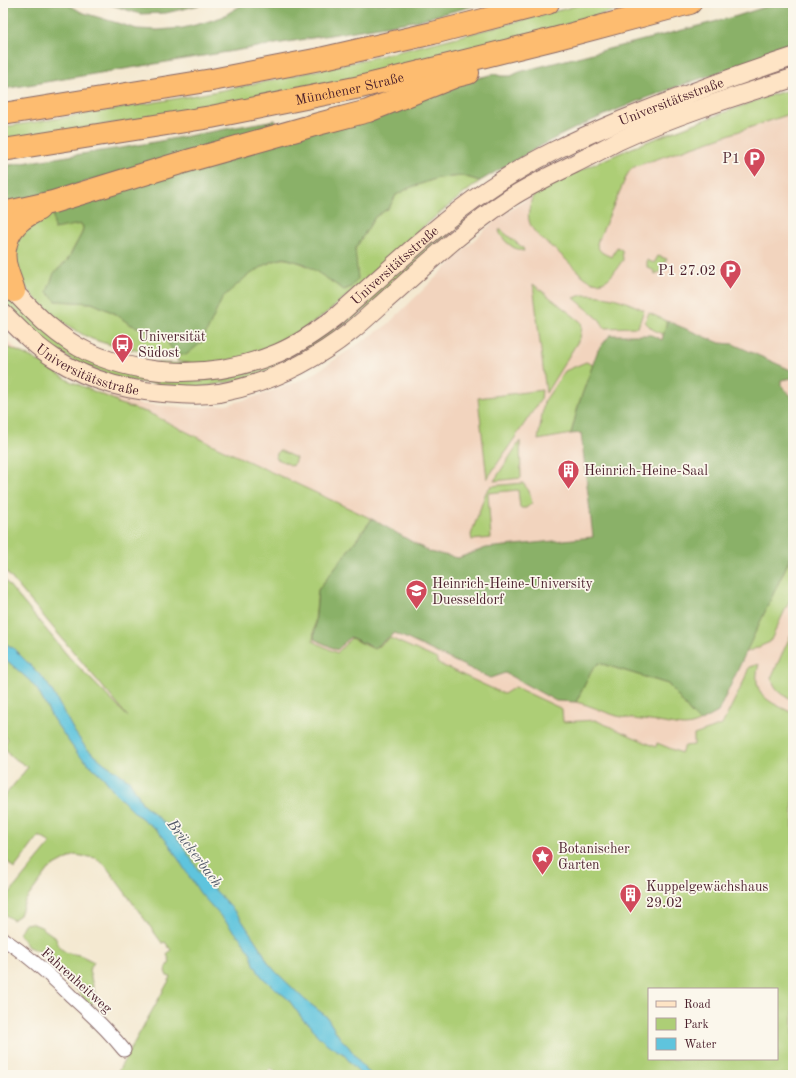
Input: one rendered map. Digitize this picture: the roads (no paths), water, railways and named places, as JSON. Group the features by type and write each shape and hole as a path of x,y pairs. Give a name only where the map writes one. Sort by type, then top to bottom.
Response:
{"highway":[{"path":"3,114 212,80 320,59 433,33 548,3"},
{"name":"Münchener Straße","path":"3,150 211,117 360,87 554,39 690,3"},
{"path":"3,213 53,202 177,164 368,111 456,76 527,57 554,39"},
{"path":"8,285 5,245 9,235 19,221 53,202"}],"street":[{"name":"Universitätsstraße","path":"8,285 43,321 69,340 89,352 123,364 168,372 193,372 236,367 278,353 298,343 320,329 337,316 451,216 515,172 574,142 661,104 741,74 793,57"},
{"name":"Universitätsstraße","path":"3,313 30,340 52,357 72,369 106,383 135,391 196,395 219,393 252,384 284,373 309,360 332,345 351,331 454,240 505,202 537,183 620,141 669,120 793,78"},
{"name":"Fahrenheitweg","path":"3,938 41,968 95,1017 111,1033 124,1050"}],"water":[{"path":"3,642 13,648 43,678 51,689 74,731 86,748 104,763 129,780 142,803 172,830 203,877 239,916 269,964 305,1000 326,1016 340,1038 348,1046 365,1069 372,1075 361,1075 344,1054 331,1047 319,1037 311,1026 304,1021 288,999 264,979 259,973 251,954 242,940 200,893 169,844 158,831 136,814 117,795 103,777 77,753 53,719 38,691 30,681 3,657"}],"place":[{"name":"P1","path":"755,178"},
{"name":"P1 27.02","path":"731,290"},
{"name":"Universität Südost","path":"123,364"},
{"name":"Heinrich-Heine-Saal","path":"569,490"},
{"name":"Heinrich-Heine-University Duesseldorf","path":"416,610"},
{"name":"Botanischer Garten","path":"543,876"},
{"name":"Kuppelgewächshaus 29.02","path":"630,914"}],"water label":[{"name":"Brückerbach","path":"195,853"}]}
